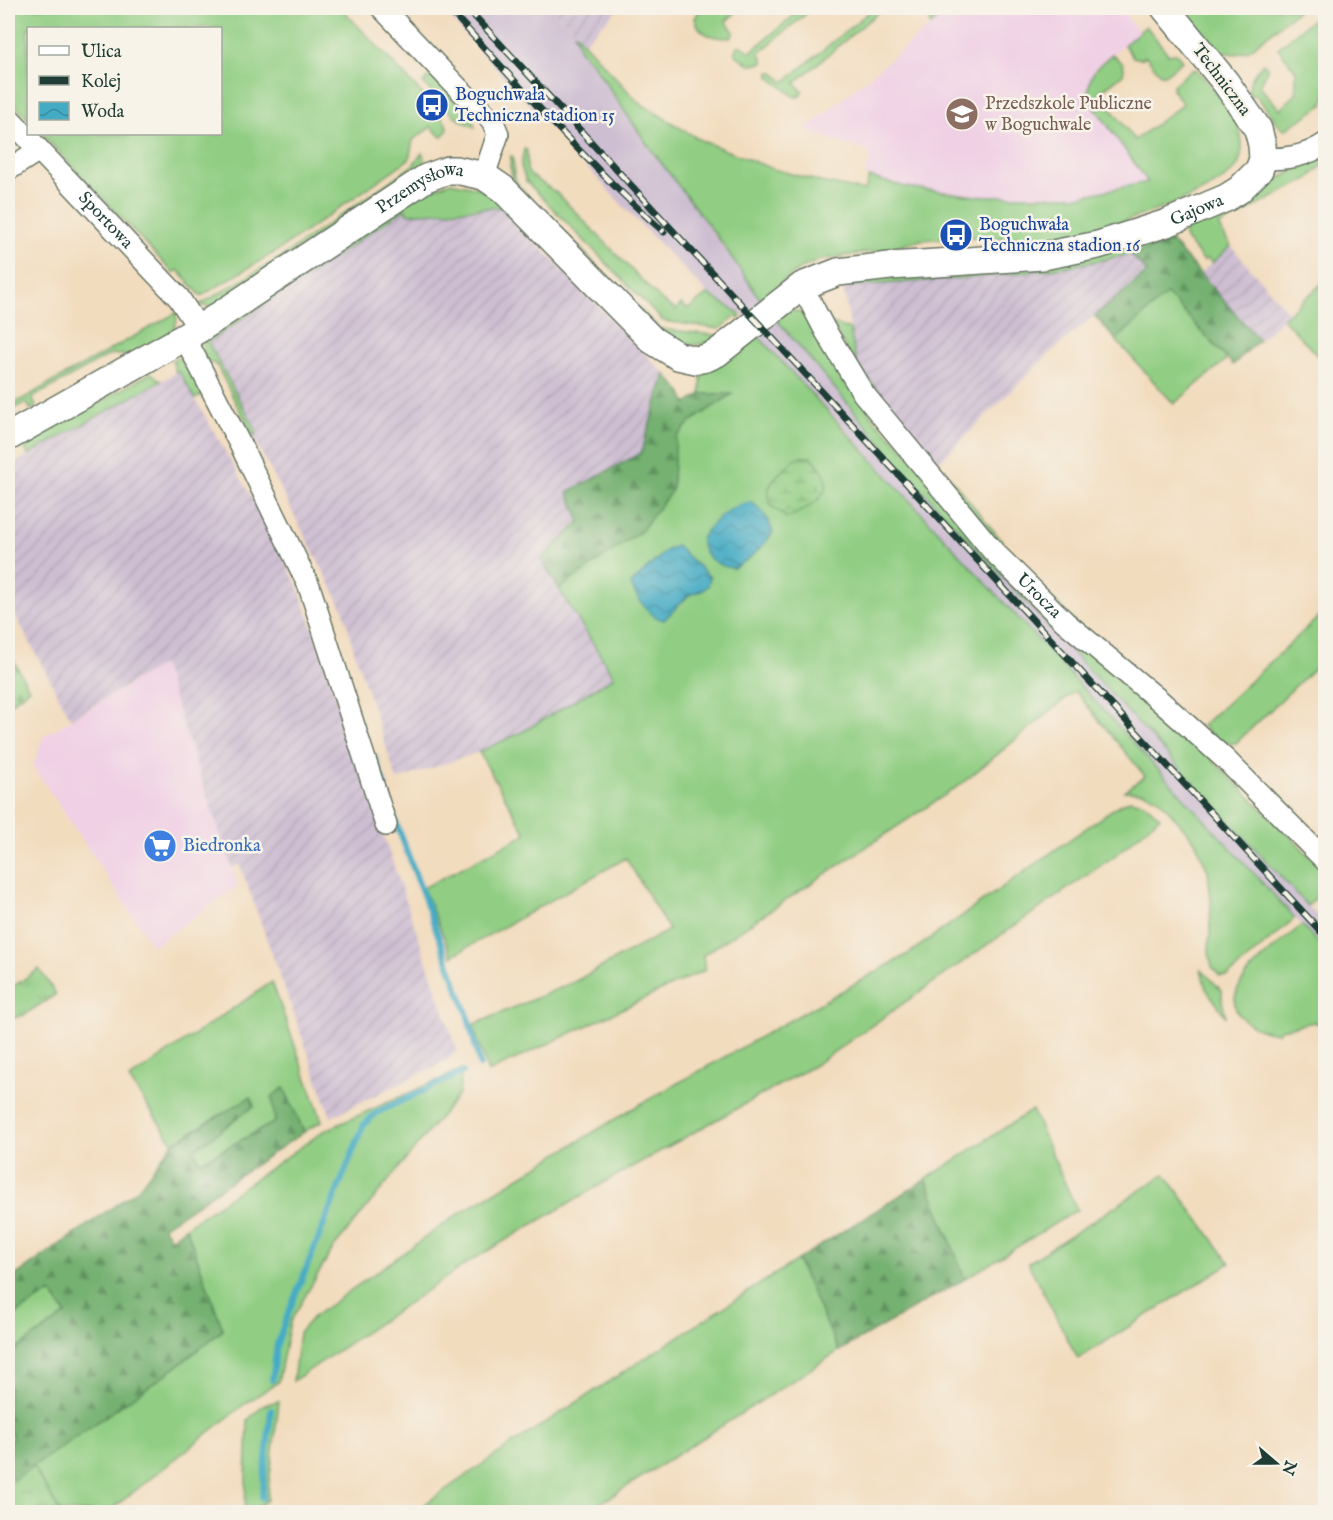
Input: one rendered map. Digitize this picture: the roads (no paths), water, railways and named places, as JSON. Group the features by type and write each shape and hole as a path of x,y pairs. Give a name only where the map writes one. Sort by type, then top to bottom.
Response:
{"street":[{"path":"382,8 459,89 492,120 498,134 484,176"},
{"name":"Techniczna","path":"1165,8 1244,107 1258,129 1263,159"},
{"name":"Sportowa","path":"8,117 185,304 192,334 238,440 309,586 386,825"},
{"path":"1263,159 1303,155 1326,143"},
{"path":"8,170 39,150"},
{"name":"Gajowa","path":"802,286 838,272 890,266 1042,256 1098,244 1167,223 1226,198 1251,180 1259,170 1263,159"},
{"name":"Przemysłowa","path":"8,437 192,334 426,178 448,170 478,173 503,189 652,340 678,356 696,360 717,353 802,286"},
{"name":"Urocza","path":"802,286 825,330 863,393 993,551 1065,622 1159,700 1225,759 1326,861"}],"water":[{"path":"751,502 765,515 773,532 756,553 734,568 716,563 704,551 701,539 722,515 736,506"},
{"path":"677,546 710,577 708,586 689,595 664,620 659,619 644,606 631,584 668,549"}],"waterway":[{"path":"375,758 385,786"},
{"path":"393,814 467,1013 480,1065"},
{"path":"272,1380 277,1344 284,1324 364,1124 376,1113 463,1072"},
{"path":"262,1498 271,1410"}],"railway":[{"path":"448,8 580,151 664,232"},
{"path":"467,8 1326,937"}],"place":[{"name":"Boguchwała Techniczna stadion 15","path":"432,105"},
{"name":"Przedszkole Publiczne w Boguchwale","path":"962,114"},
{"name":"Boguchwała Techniczna stadion 16","path":"956,235"},
{"name":"Biedronka","path":"160,846"}]}
